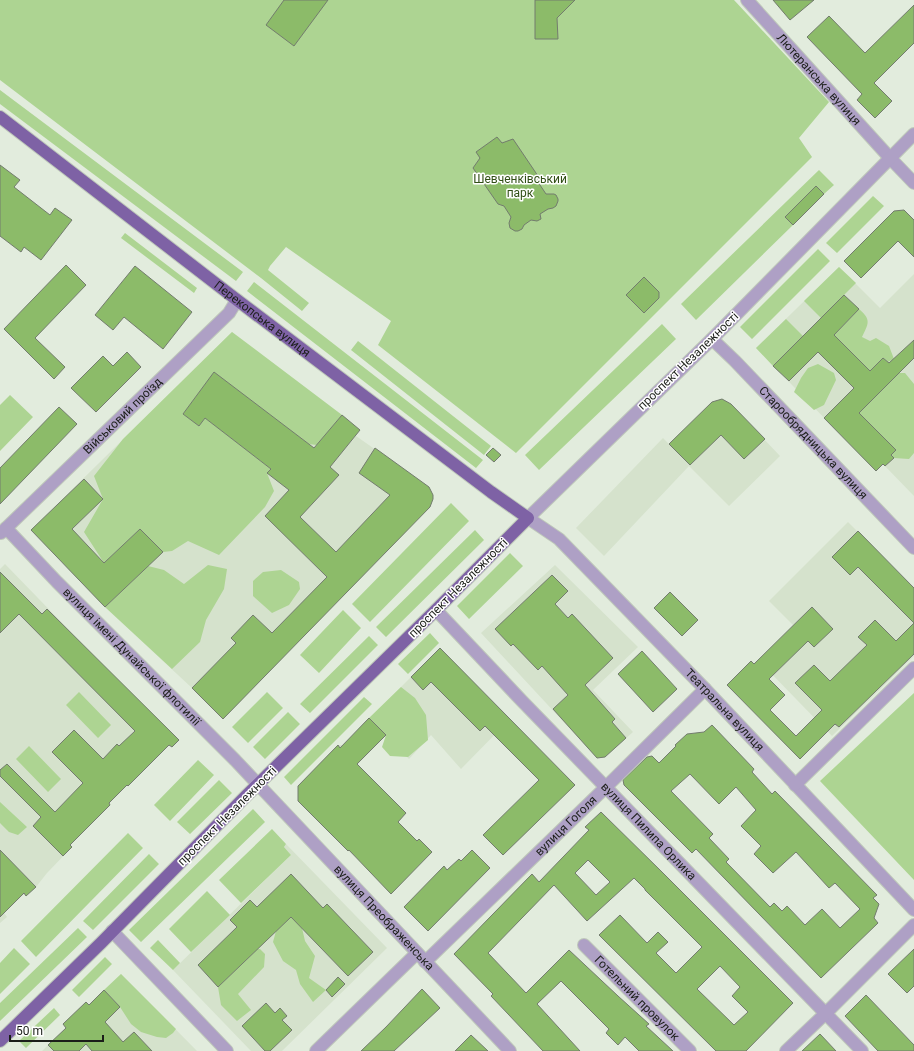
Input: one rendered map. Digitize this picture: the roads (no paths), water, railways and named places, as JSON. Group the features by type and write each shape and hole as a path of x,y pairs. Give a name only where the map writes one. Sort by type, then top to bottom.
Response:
{"main road":[{"name":"Перекопська вулиця","path":"0,117 238,300 528,518"},
{"name":"проспект Незалежності","path":"0,1041 112,932 257,785 528,518"}],"street":[{"name":"Лютеранська вулиця","path":"747,0 914,183"},
{"name":"проспект Незалежності","path":"528,518 712,339 914,134"},
{"name":"Військовий проїзд","path":"3,531 229,312 238,300"},
{"name":"Старообрядницька вулиця","path":"712,339 914,548"},
{"name":"Театральна вулиця","path":"528,518 559,539 705,689 914,910"},
{"name":"вулиця імені Дунайської флотилії","path":"3,531 57,582 257,785"},
{"name":"вулиця Пилипа Орлика","path":"436,610 862,1051"},
{"path":"795,785 914,668"},
{"name":"вулиця Гоголя","path":"425,962 705,689"},
{"name":"вулиця Преображенська","path":"257,785 510,1051"},
{"path":"786,1051 914,925"},
{"path":"112,932 227,1051"},
{"name":"Готельний провулок","path":"584,945 690,1051"},
{"path":"316,1051 417,953"}],"park label":[{"name":"Шевченківський парк","path":"520,186"}]}
